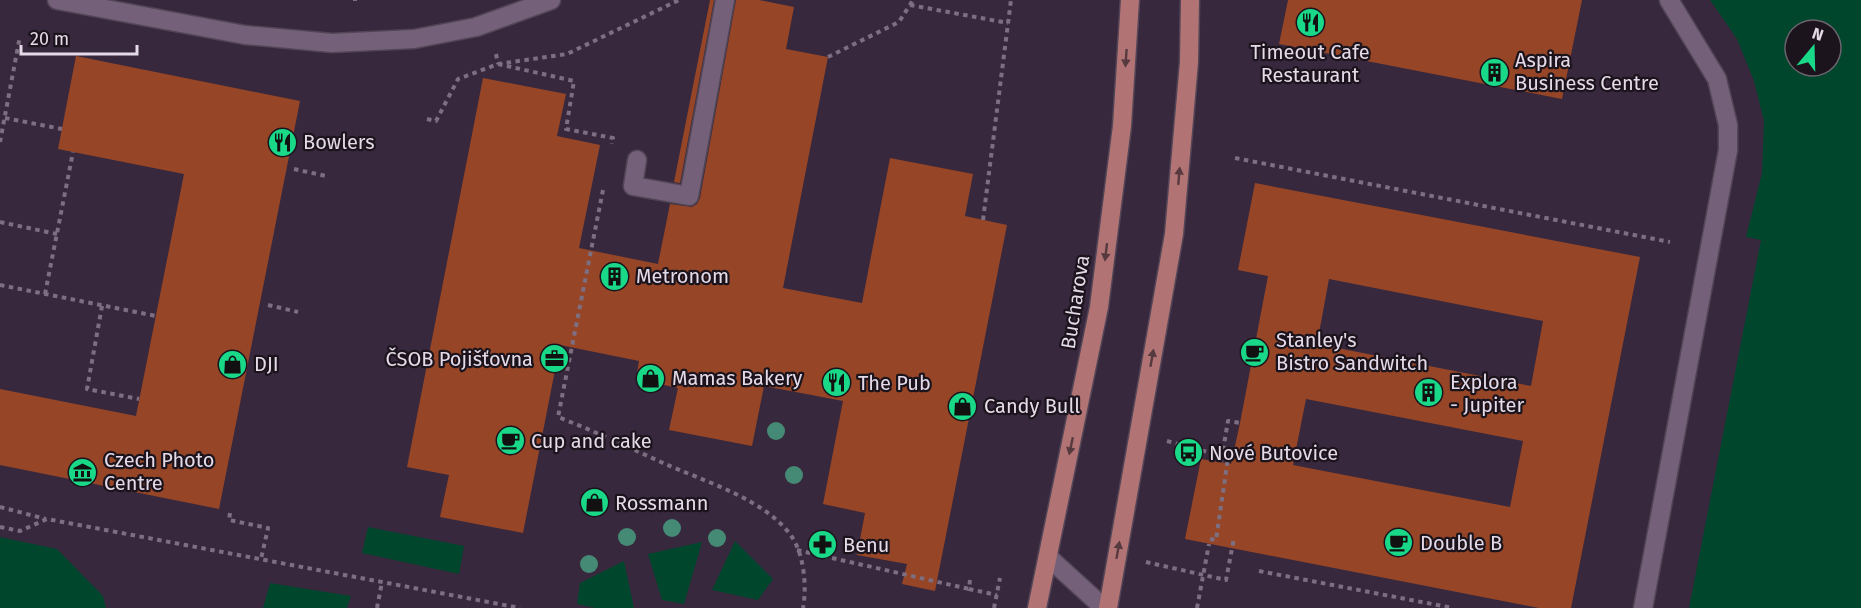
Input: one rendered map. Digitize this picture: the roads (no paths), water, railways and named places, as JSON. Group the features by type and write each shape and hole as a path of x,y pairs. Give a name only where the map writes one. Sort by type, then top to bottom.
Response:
{"main road":[{"name":"Bucharova","path":"1037,608 1099,307 1122,126 1130,0"},
{"path":"1108,608 1174,234 1189,62 1190,0"}],"street":[{"path":"57,0 245,35 332,43 414,39 476,27 550,0"},
{"path":"637,160 633,186 689,196 725,0"},
{"path":"1643,608 1728,150 1728,125 1717,79 1669,0"},
{"path":"1048,557 1104,608"}],"place":[{"name":"Timeout Cafe Restaurant","path":"1310,22"},
{"name":"Aspira Business Centre","path":"1494,72"},
{"name":"Bowlers","path":"282,142"},
{"name":"Metronom","path":"615,276"},
{"name":"Stanley's Bistro Sandwitch","path":"1255,352"},
{"name":"ČSOB Pojišťovna","path":"554,359"},
{"name":"DJI","path":"233,364"},
{"name":"Mamas Bakery","path":"651,378"},
{"name":"The Pub","path":"837,383"},
{"name":"Explora - Jupiter","path":"1429,393"},
{"name":"Candy Bull","path":"963,406"},
{"name":"Cup and cake","path":"510,441"},
{"name":"Nové Butovice","path":"1188,453"},
{"name":"Czech Photo Centre","path":"83,472"},
{"name":"Rossmann","path":"594,503"},
{"name":"Double B","path":"1399,543"},
{"name":"Benu","path":"822,545"}]}
